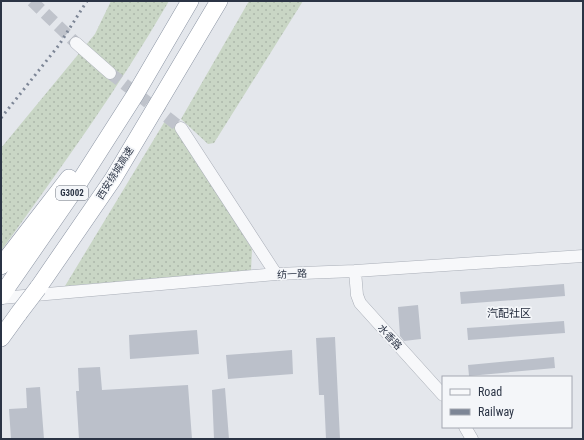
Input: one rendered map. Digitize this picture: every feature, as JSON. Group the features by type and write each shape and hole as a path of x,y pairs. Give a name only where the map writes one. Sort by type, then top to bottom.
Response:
{"highway":[{"name":"G3002","path":"3,294 73,192 135,95 190,1"},
{"name":"西安绕城高速","path":"3,336 38,288 113,178 218,1"},
{"path":"1,266 135,95"}],"street":[{"path":"76,43 110,72"},
{"path":"181,128 276,274"},
{"name":"纺一路","path":"3,294 276,274 355,271 583,256"},
{"name":"水香路","path":"355,271 357,294 360,303 442,394"},
{"path":"466,428 472,439"}],"green space":[{"path":"111,1 169,1 109,97 67,159 1,251 1,148 95,34"},
{"path":"249,1 303,1 214,143 208,144 181,119"},
{"path":"165,121 175,127 252,249 251,271 65,286"}],"building":[{"path":"564,284 565,296 461,304 460,292"},
{"path":"418,305 421,339 404,341 400,336 398,307"},
{"path":"564,321 565,333 468,340 467,328"},
{"path":"197,330 199,354 130,359 129,335"},
{"path":"335,337 340,439 326,439 324,395 319,395 316,338"},
{"path":"292,350 293,374 228,379 226,355"},
{"path":"554,357 555,368 469,376 468,365"},
{"path":"100,367 102,390 188,385 192,439 79,439 76,391 79,391 78,368"},
{"path":"40,387 44,439 11,439 9,409 27,408 26,388"},
{"path":"225,388 229,439 214,439 212,390"}],"tunnel":[{"path":"32,1 76,43"},
{"path":"110,73 181,128"}],"railway":[{"path":"1,118 59,45 87,1"}],"district":[{"name":"汽配社区","path":"509,313"}]}
